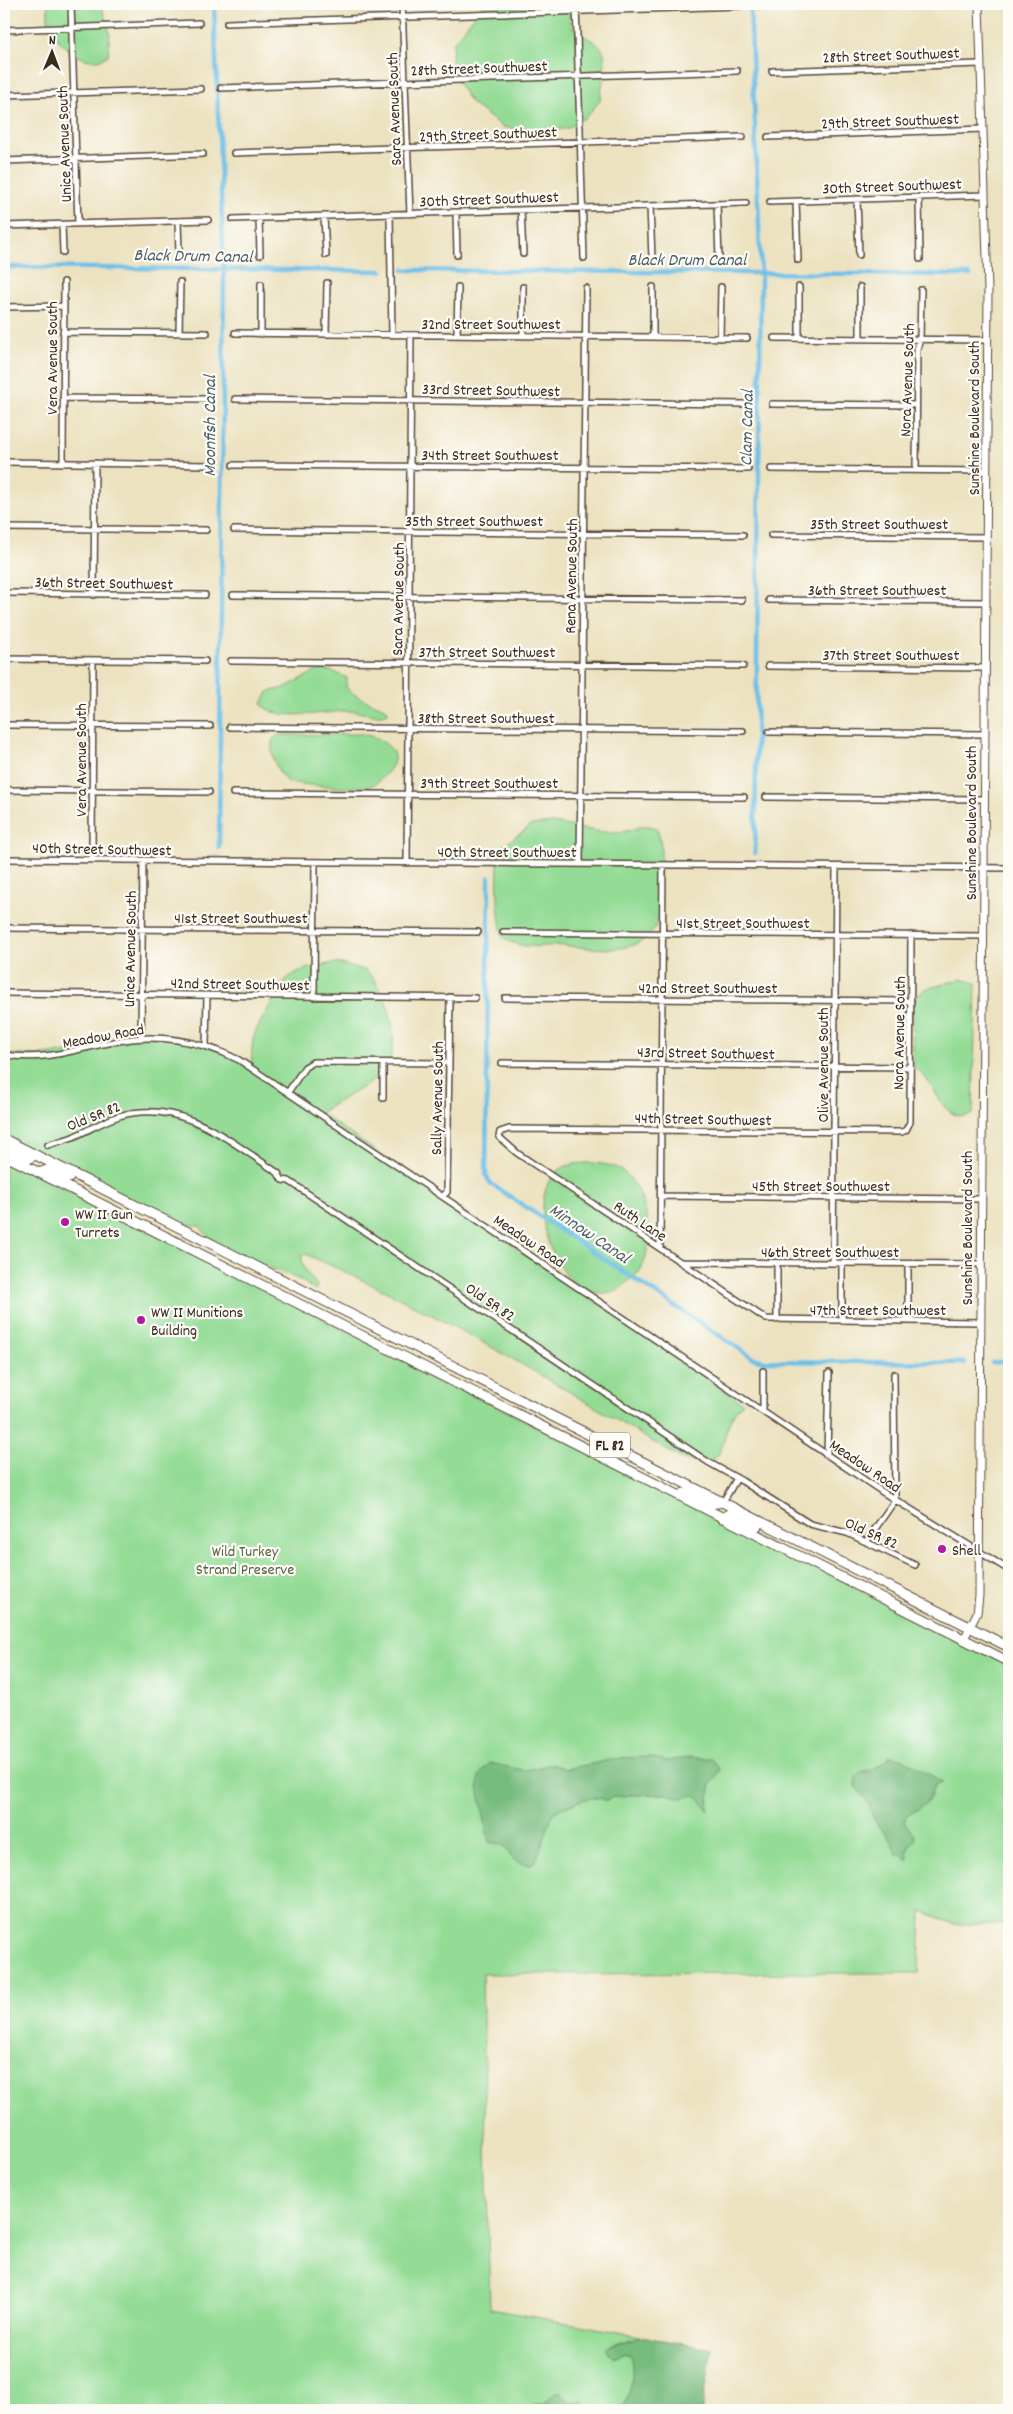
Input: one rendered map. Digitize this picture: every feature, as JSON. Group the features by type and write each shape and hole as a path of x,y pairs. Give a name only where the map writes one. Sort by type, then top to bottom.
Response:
{"highway":[{"name":"FL 82","path":"4,1139 1009,1647"},
{"path":"4,1149 28,1159 35,1155"},
{"name":"FL 82","path":"4,1155 1009,1662"},
{"path":"40,1173 47,1170 52,1171 107,1198 129,1203"},
{"path":"616,1464 628,1464 685,1494 711,1504 723,1502"},
{"path":"722,1518 729,1514 798,1546 813,1548"}],"street":[{"name":"Unice Avenue South","path":"71,4 78,224"},
{"name":"Sara Avenue South","path":"402,4 410,214"},
{"path":"576,4 584,258"},
{"path":"761,6 819,4"},
{"name":"Sunshine Boulevard South","path":"964,1639 977,1613 979,1602 980,1199 988,340 979,4"},
{"path":"227,23 739,6"},
{"path":"4,30 199,23"},
{"name":"28th Street Southwest","path":"772,71 981,64"},
{"name":"28th Street Southwest","path":"221,88 737,71"},
{"path":"4,95 201,89"},
{"name":"29th Street Southwest","path":"768,136 983,129"},
{"name":"29th Street Southwest","path":"234,154 742,137"},
{"path":"4,161 203,154"},
{"name":"30th Street Southwest","path":"770,202 985,195"},
{"path":"919,197 920,259"},
{"path":"858,199 859,255"},
{"path":"796,201 798,260"},
{"name":"30th Street Southwest","path":"233,219 746,203"},
{"path":"717,204 719,257"},
{"path":"650,206 652,258"},
{"path":"521,210 523,254"},
{"path":"456,212 457,255"},
{"path":"390,214 392,335"},
{"path":"324,216 326,255"},
{"path":"259,218 260,255"},
{"path":"4,226 208,220"},
{"path":"178,221 179,254"},
{"path":"62,225 63,252"},
{"name":"Vera Avenue South","path":"63,463 64,282"},
{"path":"179,333 180,282"},
{"path":"326,334 327,283"},
{"path":"261,284 261,334"},
{"path":"457,335 458,287"},
{"path":"523,287 523,336"},
{"path":"653,287 653,337"},
{"path":"720,338 721,287"},
{"path":"799,287 799,338"},
{"path":"860,287 860,339"},
{"name":"Rena Avenue South","path":"580,864 586,288"},
{"name":"Nora Avenue South","path":"916,470 917,349 920,339 921,290"},
{"path":"4,307 64,306"},
{"path":"63,332 207,333"},
{"name":"32nd Street Southwest","path":"235,334 747,338"},
{"name":"Sara Avenue South","path":"407,863 411,335"},
{"path":"774,338 988,340"},
{"path":"63,398 206,399"},
{"name":"33rd Street Southwest","path":"235,399 747,404"},
{"path":"772,404 916,405"},
{"path":"4,462 210,464"},
{"path":"94,594 95,463"},
{"name":"34th Street Southwest","path":"233,465 748,469"},
{"path":"772,469 987,471"},
{"path":"4,528 206,530"},
{"name":"35th Street Southwest","path":"234,530 743,535"},
{"name":"35th Street Southwest","path":"771,535 986,537"},
{"name":"36th Street Southwest","path":"4,594 205,595"},
{"path":"233,595 742,600"},
{"name":"36th Street Southwest","path":"769,600 986,602"},
{"path":"4,659 204,661"},
{"name":"Vera Avenue South","path":"92,860 93,660"},
{"name":"37th Street Southwest","path":"231,661 743,666"},
{"name":"37th Street Southwest","path":"768,666 985,668"},
{"path":"4,725 210,726"},
{"name":"38th Street Southwest","path":"230,727 743,732"},
{"path":"769,732 984,734"},
{"path":"4,790 209,792"},
{"name":"39th Street Southwest","path":"233,792 744,797"},
{"path":"766,797 984,799"},
{"name":"40th Street Southwest","path":"4,859 1009,868"},
{"name":"Unice Avenue South","path":"141,1038 143,861"},
{"path":"314,997 315,862"},
{"path":"660,1248 663,865"},
{"name":"Olive Avenue South","path":"833,1263 836,866"},
{"name":"41st Street Southwest","path":"4,928 478,932"},
{"name":"41st Street Southwest","path":"503,932 983,936"},
{"name":"Nora Avenue South","path":"906,1130 910,1122 911,935"},
{"name":"42nd Street Southwest","path":"4,993 475,998"},
{"path":"206,1046 207,995"},
{"name":"Sally Avenue South","path":"442,1196 447,1192 450,997"},
{"name":"42nd Street Southwest","path":"505,998 911,1001"},
{"name":"Meadow Road","path":"4,1055 28,1058 52,1056 112,1042 141,1038 171,1039 206,1046 239,1060 895,1500 1009,1570"},
{"path":"288,1092 304,1067 313,1062 449,1062"},
{"path":"383,1098 384,1062"},
{"name":"43rd Street Southwest","path":"502,1063 910,1066"},
{"name":"Old SR 82","path":"48,1145 73,1137 109,1120 133,1113 170,1114 198,1122 218,1133 278,1173 282,1180 289,1181 708,1462 810,1524 837,1530 914,1566"},
{"name":"44th Street Southwest","path":"500,1132 509,1129 834,1132 902,1132 906,1130"},
{"name":"Ruth Lane","path":"500,1132 501,1142 766,1319 776,1320"},
{"name":"45th Street Southwest","path":"661,1196 980,1199"},
{"name":"46th Street Southwest","path":"680,1262 980,1264"},
{"path":"776,1320 777,1263"},
{"path":"842,1263 842,1321"},
{"path":"908,1264 908,1321"},
{"name":"47th Street Southwest","path":"776,1320 980,1322"},
{"path":"763,1371 763,1411"},
{"path":"827,1454 829,1373"},
{"path":"866,1542 895,1500 894,1374"},
{"path":"723,1502 737,1478"}],"green space":[{"path":"48,4 101,4 110,33 108,55 100,59 91,60 74,54 66,48 50,27"},
{"path":"484,4 571,4 569,15 571,24 580,34 599,45 604,55 605,68 600,101 587,116 568,128 538,133 503,127 471,103 454,77 452,61 453,43"},
{"path":"318,670 332,671 347,678 346,687 362,699 388,710 388,713 374,715 349,711 289,715 268,710 262,704 268,692 284,688"},
{"path":"362,734 384,743 390,748 394,759 392,766 386,774 370,786 317,786 288,782 281,774 273,756 273,739 279,735"},
{"path":"553,823 609,832 627,831 645,826 657,828 661,842 658,884 660,914 653,931 643,940 620,948 606,949 526,946 511,942 503,937 499,918 498,893 500,848 532,825"},
{"path":"338,963 364,970 375,981 388,1006 392,1021 392,1050 388,1063 381,1073 360,1089 320,1113 743,1403 734,1414 728,1426 717,1456 709,1462 697,1462 678,1457 494,1349 352,1275 303,1253 302,1263 317,1286 316,1290 300,1280 231,1252 208,1236 200,1226 178,1224 88,1177 71,1162 62,1166 4,1137 4,1054 38,1055 61,1053 95,1047 131,1035 147,1034 194,1040 238,1057 252,1065 254,1037 280,986 287,979 302,970"},
{"path":"961,979 976,983 973,1114 964,1116 956,1115 949,1111 925,1077 913,1067 912,1001 925,989"},
{"name":"Wild Turkey Strand Preserve","path":"4,1158 1009,1665 1009,1924 954,1924 921,1911 919,1973 482,1974 490,2309 641,2336 609,2346 613,2357 625,2352 630,2355 632,2362 632,2383 621,2410 588,2410 583,2401 569,2401 555,2393 543,2404 530,2407 528,2410 492,2408 492,2410 4,2410","holes":["649,1757 666,1761 701,1758 720,1770 710,1787 708,1810 698,1797 693,1795 682,1798 666,1794 630,1795 612,1797 608,1801 595,1798 582,1800 559,1809 554,1813 536,1860 531,1865 516,1861 501,1844 489,1842 486,1823 488,1766 527,1770 551,1764 566,1769 621,1758","901,1758 942,1782 936,1784 929,1799 921,1807 906,1816 904,1822 915,1840 908,1849 908,1860 874,1821 870,1805 860,1791 856,1776 860,1772"]},
{"path":"585,1163 611,1166 625,1173 639,1193 647,1219 648,1246 646,1258 641,1269 622,1287 612,1292 590,1291 571,1280 557,1261 547,1239 543,1215 545,1192 554,1175 570,1165"},
{"path":"889,1756 901,1758 943,1782 936,1784 925,1804 906,1817 904,1822 915,1835 915,1840 908,1849 909,1861 895,1852 892,1841 874,1821 870,1805 856,1787 856,1776 860,1772 871,1771 889,1759"},
{"path":"649,1757 666,1761 689,1757 712,1759 720,1770 710,1787 708,1810 698,1797 693,1795 682,1798 666,1794 630,1795 613,1797 608,1801 595,1798 582,1800 559,1809 554,1813 536,1859 531,1865 516,1861 506,1847 489,1842 478,1787 479,1775 490,1763 522,1770 551,1764 566,1769 621,1758"},
{"path":"641,2336 712,2349 702,2410 621,2410 631,2384 632,2369 630,2355 625,2352 613,2357 605,2348"},
{"path":"555,2393 561,2393 570,2402 583,2400 588,2410 528,2410 530,2407 543,2404"}],"waterway":[{"name":"Moonfish Canal","path":"214,4 224,271 219,848"},
{"name":"Clam Canal","path":"750,4 761,274 755,853"},
{"name":"Black Drum Canal","path":"4,267 382,271"},
{"name":"Black Drum Canal","path":"403,270 970,275"},
{"name":"Minnow Canal","path":"489,877 486,1176 491,1184 753,1358 765,1361 965,1363"},
{"name":"Minnow Canal","path":"992,1363 1009,1360"}],"place":[{"name":"WW II Gun Turrets","path":"65,1222"},
{"name":"WW II Munitions Building","path":"141,1320"},
{"name":"Shell","path":"942,1549"}]}
